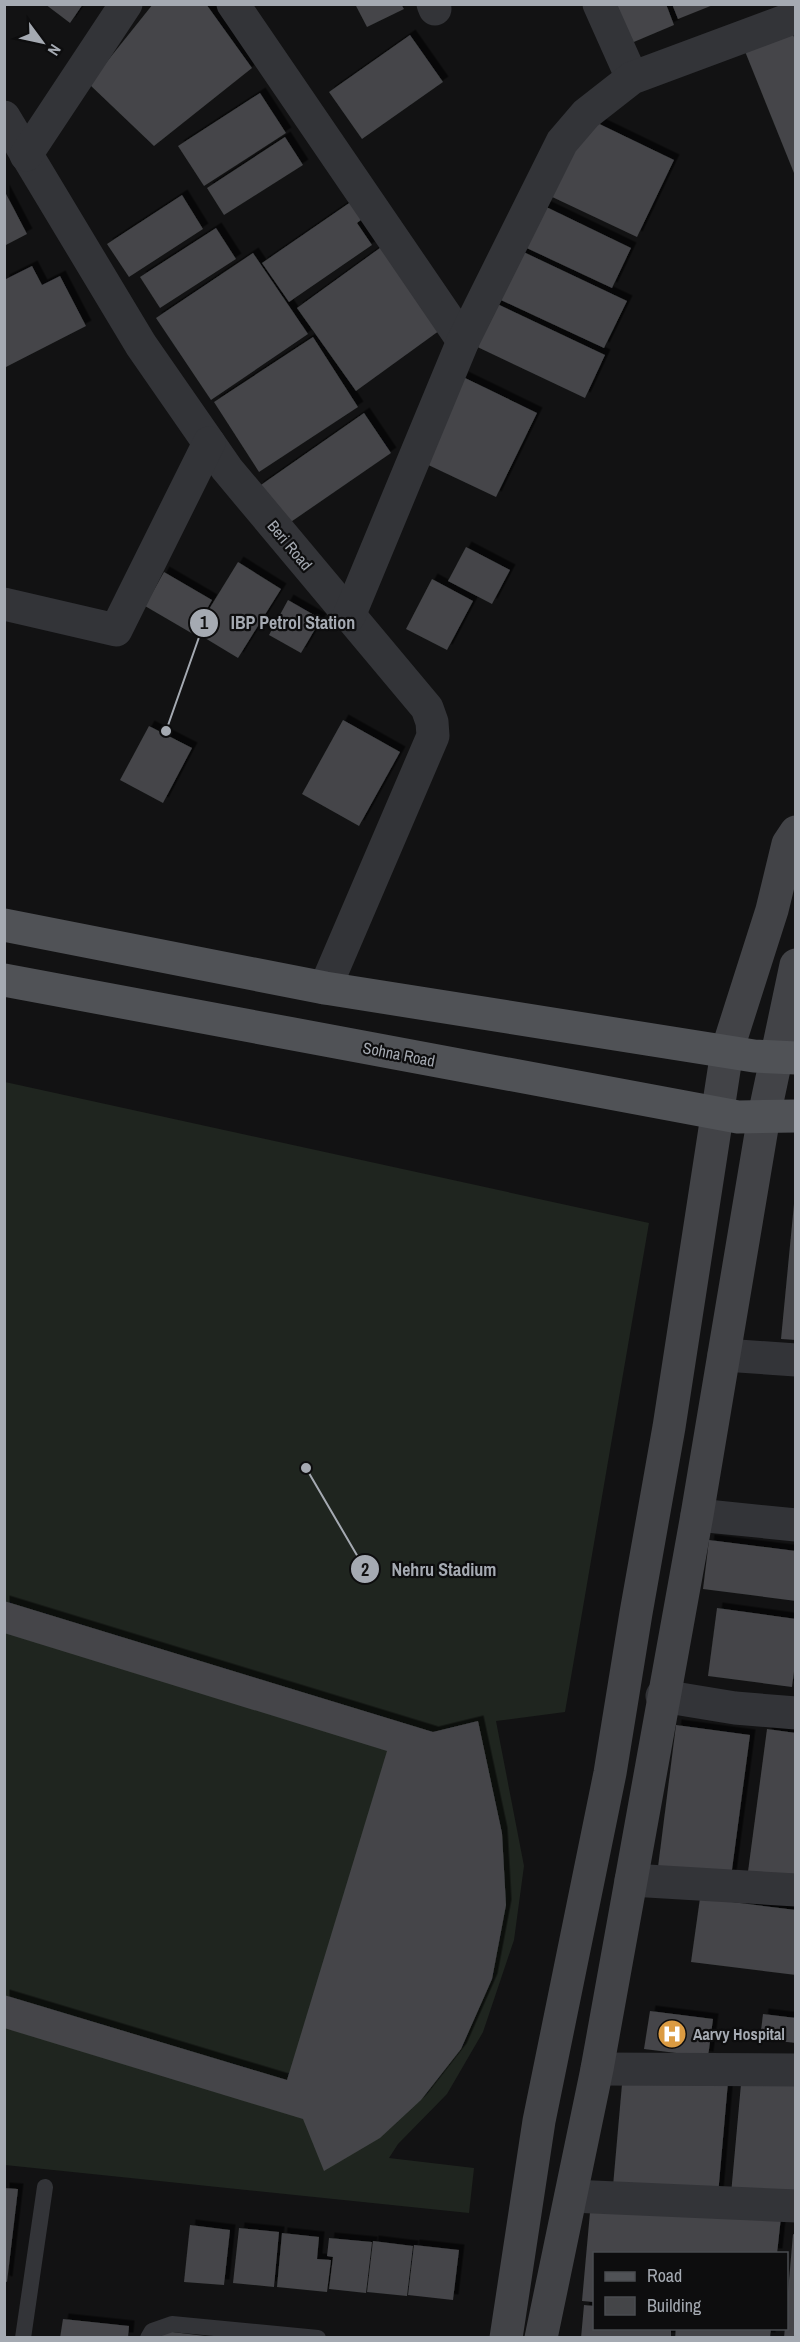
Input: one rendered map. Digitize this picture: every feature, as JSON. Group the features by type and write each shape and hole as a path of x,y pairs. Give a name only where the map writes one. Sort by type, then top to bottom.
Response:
{"main road":[{"path":"506,2337 539,2121 610,1773 669,1427 727,1051 772,910 788,844 795,832"},
{"path":"4,924 325,988 727,1051 786,1058"},
{"path":"541,2337 597,2068 724,1355 779,1116 795,965"},
{"name":"Sohna Road","path":"4,980 718,1114 738,1117 779,1116"}],"street":[{"path":"26,155 126,4"},
{"path":"232,4 464,341"},
{"path":"599,4 632,78"},
{"path":"349,616 464,341 562,142 586,114 632,78 795,17"},
{"name":"Beri Road","path":"4,117 141,345 209,443 427,708 432,722 433,736 325,988"},
{"path":"4,604 116,630 209,443"},
{"path":"724,1355 795,1360"},
{"path":"697,1515 795,1525"},
{"path":"662,1696 735,1708 795,1713"},
{"path":"631,1880 795,1890"},
{"path":"597,2068 795,2070"},
{"path":"571,2196 795,2206"}],"lane":[{"path":"23,2337 45,2187"},
{"path":"148,2337 152,2331 172,2324 318,2337"}],"shaded area":[{"path":"5,1082 649,1223 565,1712 496,1721 524,1866 514,1940 483,2032 447,2094 398,2144 389,2158 474,2168 469,2213 5,2165"}],"building":[{"path":"45,4 83,4 70,23"},
{"path":"153,4 206,4 252,68 154,146 89,84"},
{"path":"355,4 401,4 404,9 367,27"},
{"path":"605,4 666,4 674,25 622,47"},
{"path":"672,4 713,4 713,5 678,19"},
{"path":"787,20 796,42 796,178 740,39"},
{"path":"410,35 443,82 362,139 329,92"},
{"path":"260,93 286,133 204,186 178,146"},
{"path":"585,117 674,160 637,237 548,195"},
{"path":"285,137 303,165 224,215 207,188"},
{"path":"4,190 27,234 4,246"},
{"path":"182,195 203,229 129,277 107,244"},
{"path":"355,199 366,216 357,223 372,245 289,302 262,263"},
{"path":"536,202 631,248 612,288 516,243"},
{"path":"216,228 236,259 160,308 140,277"},
{"path":"384,245 443,328 356,391 297,308"},
{"path":"513,247 627,301 604,348 490,295"},
{"path":"253,253 308,334 211,400 156,318"},
{"path":"32,266 42,285 60,276 86,326 4,368 4,280"},
{"path":"489,300 605,355 585,398 469,343"},
{"path":"313,337 358,407 259,472 214,402"},
{"path":"463,377 537,413 496,497 422,462"},
{"path":"364,413 391,453 285,526 258,487"},
{"path":"466,547 510,570 492,604 448,581"},
{"path":"238,562 281,589 238,658 195,632"},
{"path":"164,572 212,600 193,634 145,606"},
{"path":"432,579 473,601 447,650 406,629"},
{"path":"288,600 321,619 301,653 269,635"},
{"path":"343,720 400,752 359,826 302,794"},
{"path":"149,726 192,748 163,803 120,780"},
{"path":"794,1204 796,1204 796,1340 781,1339"},
{"path":"709,1540 796,1551 796,1601 703,1589"},
{"path":"4,1601 433,1732 478,1721 502,1833 506,1905 492,1979 461,2049 421,2100 380,2138 324,2171 303,2119 4,2028 4,1995 287,2080 387,1751 4,1633"},
{"path":"717,1608 796,1619 796,1656 792,1687 708,1676"},
{"path":"676,1725 750,1735 731,1877 658,1867"},
{"path":"767,1729 796,1733 796,1885 747,1879"},
{"path":"700,1898 796,1910 796,1975 691,1962"},
{"path":"650,2011 713,2019 708,2057 644,2049"},
{"path":"763,2014 796,2018 796,2043 760,2039"},
{"path":"623,2073 728,2082 718,2195 613,2186"},
{"path":"742,2073 796,2078 794,2199 731,2194"},
{"path":"4,2188 18,2189 7,2282 4,2281"},
{"path":"591,2201 781,2217 777,2252 593,2252 593,2302 582,2301"},
{"path":"190,2225 230,2230 224,2285 184,2282"},
{"path":"239,2228 279,2232 274,2287 233,2283"},
{"path":"282,2233 319,2237 317,2259 331,2260 327,2292 277,2287"},
{"path":"793,2234 796,2235 796,2338 784,2338 785,2330 788,2330 788,2292"},
{"path":"329,2238 372,2242 366,2293 329,2289 333,2257 327,2256"},
{"path":"373,2241 413,2246 407,2296 367,2292"},
{"path":"414,2245 459,2250 453,2300 408,2295"},
{"path":"584,2305 593,2306 593,2330 671,2330 671,2338 581,2338"},
{"path":"63,2319 129,2326 128,2338 60,2338"},
{"path":"156,2330 205,2336 205,2338 155,2338"},
{"path":"676,2330 771,2330 770,2338 675,2338"}],"place":[{"name":"IBP Petrol Station","path":"166,731"},
{"name":"Nehru Stadium","path":"306,1468"},
{"name":"Aarvy Hospital","path":"672,2034"}]}
